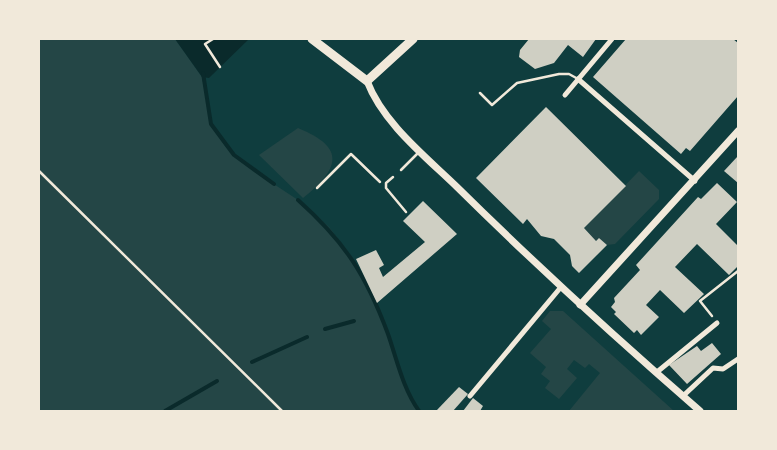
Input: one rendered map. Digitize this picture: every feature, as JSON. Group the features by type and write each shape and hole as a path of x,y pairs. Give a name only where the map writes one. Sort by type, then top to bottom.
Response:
{"main road":[{"path":"312,39 367,81 413,39"}],"street":[{"path":"565,95 612,39"},
{"path":"578,79 694,181"},
{"path":"367,81 374,101 420,151 560,288 700,411"},
{"path":"580,305 738,131"},
{"path":"470,396 560,288"},
{"path":"657,372 717,323"},
{"path":"683,396 713,368 723,369 738,359"}],"lane":[{"path":"480,93 492,105 517,83 559,74 569,74 578,79"},
{"path":"401,170 420,151"},
{"path":"393,177 386,183 388,193 406,212"}],"path":[{"path":"213,39 205,44 220,67"},
{"path":"318,188 351,154 381,183 386,183"},
{"path":"39,171 282,411"},
{"path":"717,323 700,301 738,271"}],"shaded area":[{"path":"39,39 175,39 202,77 211,124 225,146 260,175 298,200 329,227 352,257 383,322 411,399 419,411 39,411"},
{"path":"175,39 249,39 209,78 202,77"},
{"path":"298,128 325,143 331,151 332,160 324,178 303,198 259,155"},
{"path":"639,171 659,190 659,199 615,244 607,245 599,238 596,241 584,228"},
{"path":"550,311 563,311 674,411 569,411 600,373 589,364 585,368 574,360 567,369 577,378 559,399 545,388 550,381 541,374 546,367 530,353 551,329 542,321"}],"building":[{"path":"529,39 596,39 583,57 568,45 554,63 535,69 519,57 520,50"},
{"path":"626,39 733,39 738,43 738,96 690,151 686,148 681,154 593,77"},
{"path":"546,107 626,186 584,228 596,241 599,238 607,245 579,273 572,266 570,255 554,239 541,236 527,219 523,224 476,178"},
{"path":"738,156 738,183 724,171"},
{"path":"717,183 737,202 716,224 738,246 738,266 729,275 697,244 675,267 704,294 684,313 660,290 646,305 659,317 641,335 637,330 634,333 614,314 616,312 611,307 615,302 614,298 640,270 636,265 698,197 701,199"},
{"path":"423,201 457,234 377,303 356,259 376,250 384,265 379,268 383,277 425,242 403,221"},
{"path":"712,343 721,354 687,384 669,365 697,346 701,351"},
{"path":"459,387 468,394 453,411 436,411"},
{"path":"473,398 483,406 480,411 463,411"}],"waterway":[{"path":"203,73 211,124 234,155 274,184"},
{"path":"298,200 329,230 362,277 380,313 405,384 419,411"},
{"path":"325,329 354,321"},
{"path":"252,362 307,337"},
{"path":"165,411 217,381"}]}
